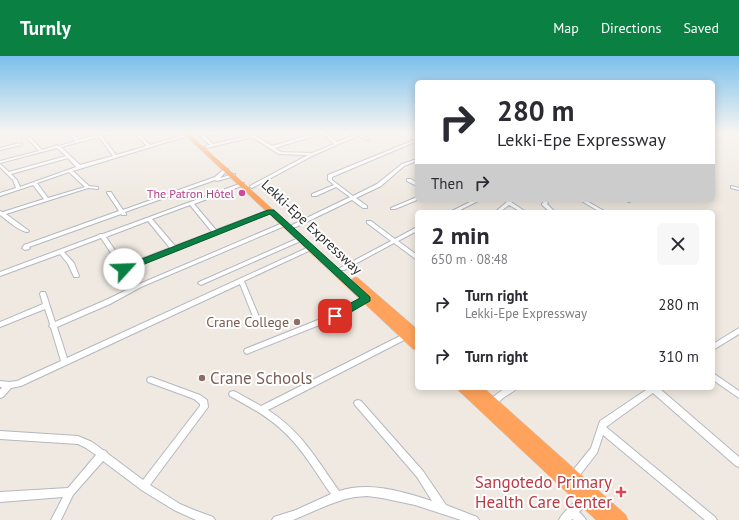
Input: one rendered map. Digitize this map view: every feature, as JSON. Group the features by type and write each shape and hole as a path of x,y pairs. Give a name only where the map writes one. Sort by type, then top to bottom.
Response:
{"highway":[{"name":"Lekki-Epe Expressway","path":"210,154 415,344"},
{"name":"Lekki-Epe Expressway","path":"218,154 294,226 415,333"},
{"path":"465,390 606,520"},
{"path":"478,390 620,520"}],"street":[{"path":"18,188 15,180 0,163 29,154"},
{"path":"65,154 79,167"},
{"path":"0,195 79,167 123,154"},
{"path":"302,154 313,154"},
{"path":"252,187 313,154"},
{"path":"365,208 330,180 330,176 383,154"},
{"path":"9,173 68,157"},
{"path":"294,226 383,182 403,165 415,161"},
{"path":"123,213 25,248 197,186 217,178 226,169"},
{"path":"71,171 88,187"},
{"path":"197,186 233,175"},
{"path":"409,180 415,184"},
{"path":"34,183 47,200"},
{"path":"0,274 242,184"},
{"path":"314,195 337,185"},
{"path":"1,213 88,187 96,188"},
{"path":"733,187 739,189"},
{"path":"109,193 123,213"},
{"path":"393,208 415,199"},
{"path":"456,210 474,202"},
{"path":"546,202 544,204 545,206 550,210"},
{"path":"586,202 600,210"},
{"path":"191,203 215,232"},
{"path":"499,210 508,203 520,210"},
{"path":"124,268 271,211"},
{"path":"1,213 26,231"},
{"path":"149,218 174,249"},
{"path":"369,222 415,257"},
{"path":"52,326 108,302 139,286 285,224"},
{"path":"342,269 393,241 415,231"},
{"path":"102,235 124,268 124,278"},
{"path":"201,283 301,239"},
{"path":"0,384 18,384 311,248"},
{"path":"60,251 71,263 76,276"},
{"path":"241,280 257,319"},
{"path":"43,294 52,326 65,362"},
{"path":"247,351 335,316 366,299"},
{"path":"0,325 47,305"},
{"path":"715,346 738,334"},
{"path":"262,409 406,336"},
{"path":"715,377 739,395"},
{"path":"145,485 204,407 204,402 197,397 151,380"},
{"path":"0,395 9,385"},
{"path":"493,403 502,394 509,390"},
{"path":"573,477 594,450 603,424 651,390"},
{"path":"656,390 739,463"},
{"path":"233,394 262,409 287,429 299,443 338,498"},
{"path":"358,403 420,474 443,508"},
{"path":"602,429 712,520"},
{"path":"0,435 78,440 90,445 103,454 165,501 210,520"},
{"path":"56,520 70,492 103,454"},
{"path":"0,497 70,492"},
{"path":"277,520 303,516 338,498 355,492 374,493 443,508 474,520"},
{"path":"564,520 585,500"},
{"path":"572,512 581,520"}],"place":[{"name":"The Patron Hôtel","path":"242,193"},
{"name":"Crane College","path":"297,322"},
{"name":"Crane Schools","path":"202,378"},
{"name":"Sangotedo Primary Health Care Center","path":"621,492"}],"route":[{"path":"124,269 141,261 271,211 366,299 335,316"}]}
